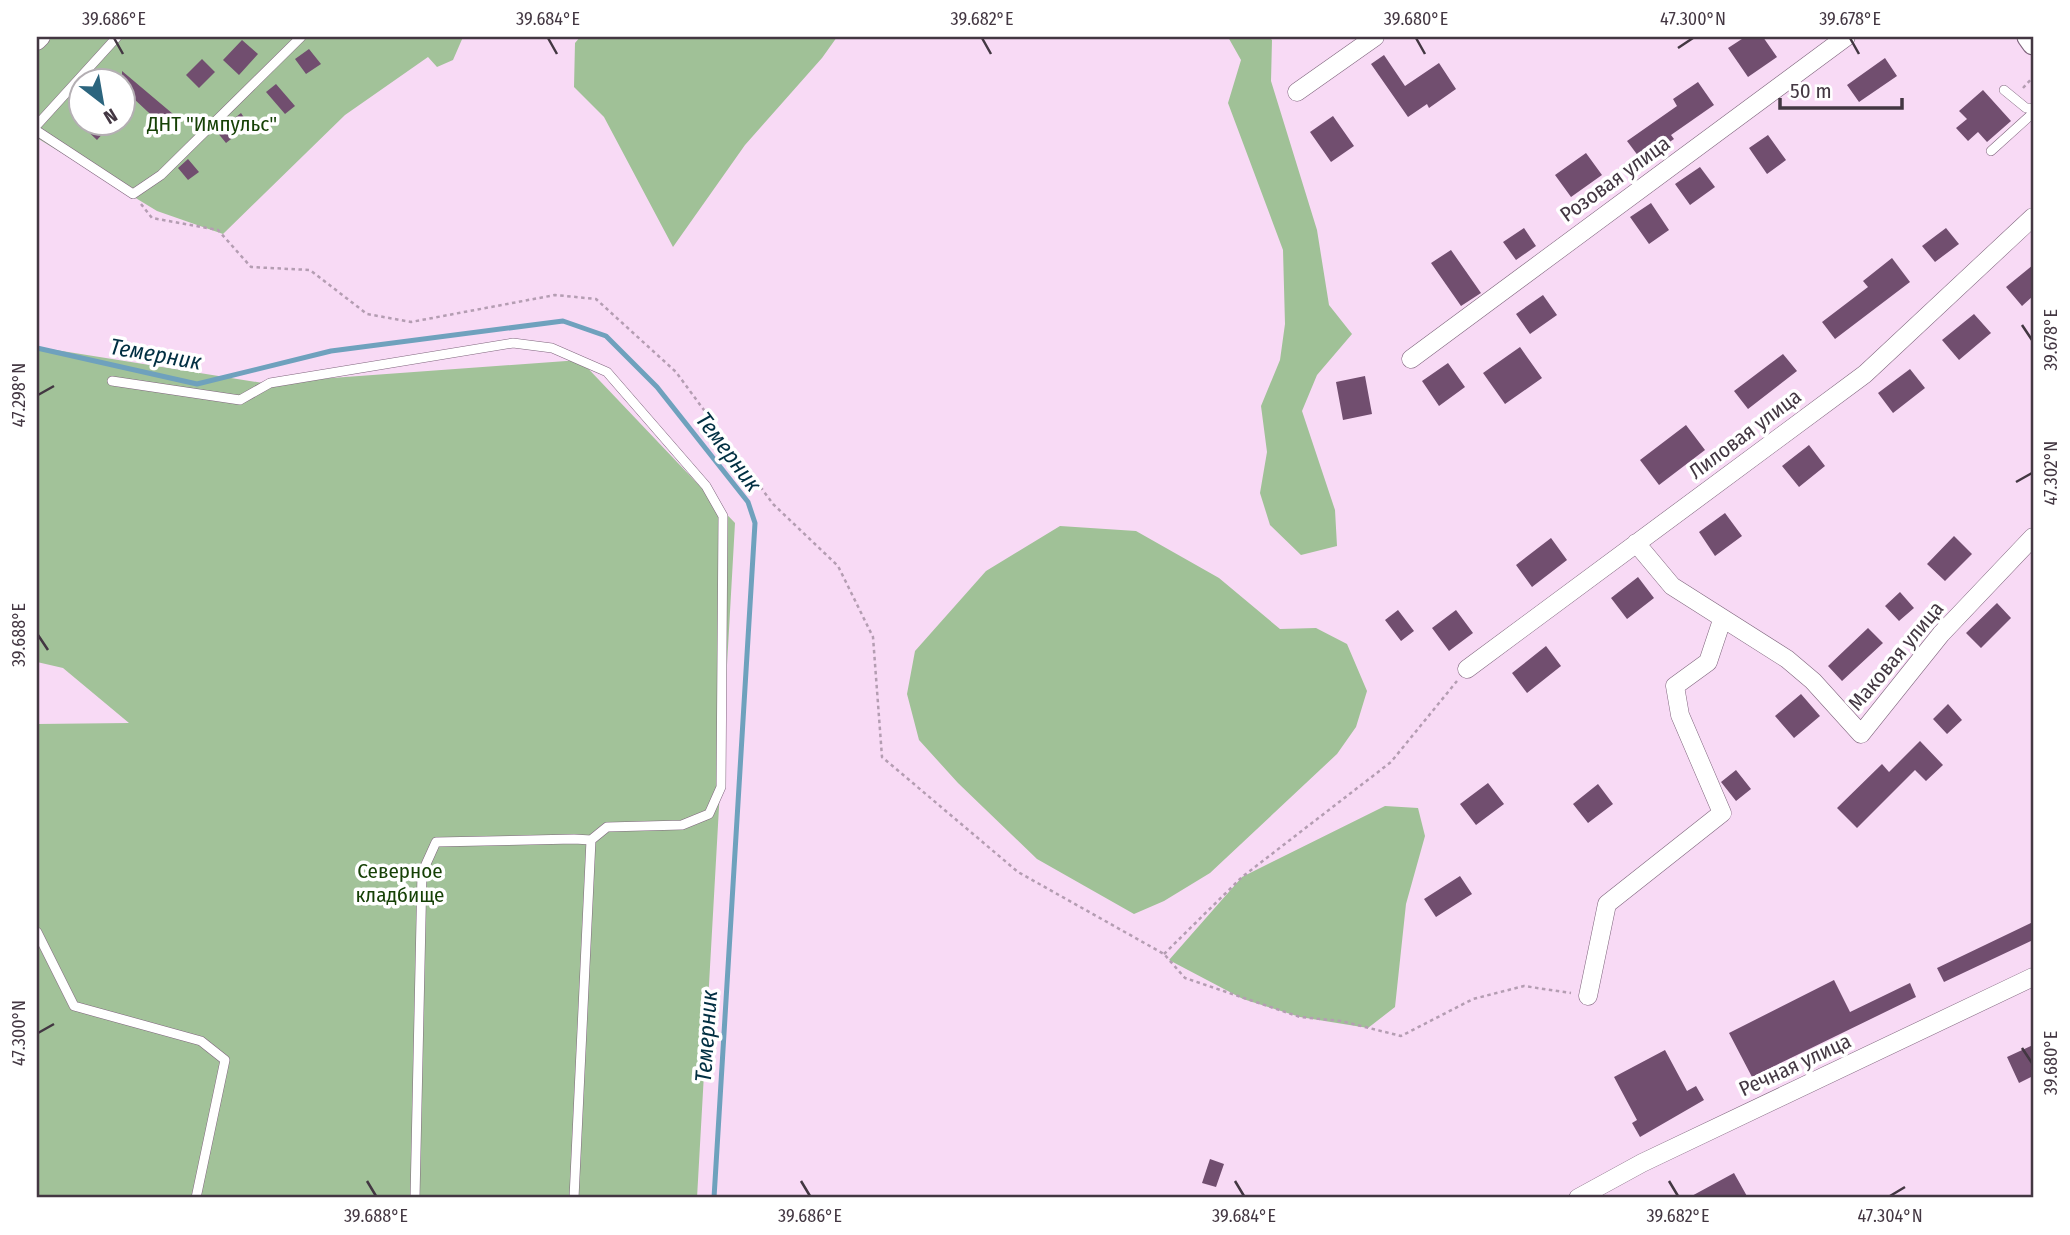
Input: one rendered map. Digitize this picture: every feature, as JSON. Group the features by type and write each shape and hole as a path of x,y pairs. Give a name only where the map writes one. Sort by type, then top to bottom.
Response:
{"street":[{"path":"37,41 41,37"},
{"path":"1297,92 1376,37"},
{"name":"Розовая улица","path":"1411,359 1846,37"},
{"path":"2028,37 2033,44"},
{"name":"Лиловая улица","path":"1467,668 1865,374 2033,216"},
{"name":"Маковая улица","path":"1636,543 1672,586 1787,659 1813,681 1861,734 1941,634 2033,537"},
{"path":"1588,996 1607,904 1722,813 1679,715 1675,686 1708,662 1722,620"},
{"name":"Речная улица","path":"1578,1198 1642,1163 2033,977"}],"lane":[{"path":"37,125 117,37"},
{"path":"37,131 133,194 161,175 301,37"},
{"path":"1991,151 2033,110 2026,108 2004,90"},
{"path":"112,381 240,400 270,383 513,343 552,348 607,372 706,486 723,516 720,787 709,814 682,825 607,827 591,840 436,842 422,873 415,1198"},
{"path":"574,1198 591,840"},
{"path":"37,932 74,1006 201,1041 225,1060 196,1198"}],"path":[{"path":"2021,90 2033,77"},
{"path":"133,194 152,218 218,230 251,267 310,270 367,314 411,322 555,295 596,299 676,372 773,504 838,566 873,637 882,757 1017,872 1164,954 1185,978 1266,1008 1300,1017 1341,1021 1401,1036 1473,999 1524,986 1588,996"},
{"path":"1164,954 1242,877 1391,762 1467,668"}],"green space":[{"name":"ДНТ \"Импульс\"","path":"37,37 463,37 453,60 437,67 428,57 345,115 223,234 157,211 37,138"},
{"path":"580,37 837,37 822,58 745,145 673,247 604,117 574,87 575,43"},
{"path":"1228,37 1269,37 1272,40 1271,81 1317,230 1329,305 1352,334 1317,375 1302,411 1335,510 1337,546 1301,555 1270,525 1260,493 1267,452 1261,406 1280,360 1285,324 1283,250 1228,103 1241,60"},
{"name":"Северное кладбище","path":"37,347 263,383 580,360 735,523 697,1198 37,1198 37,724 129,723 63,668 37,662"},
{"path":"1060,526 1136,531 1219,578 1280,629 1316,628 1347,644 1367,691 1356,727 1337,754 1210,873 1164,901 1134,914 1037,859 958,783 919,740 907,694 915,651 986,571"},
{"path":"1385,806 1418,808 1425,836 1406,904 1395,1007 1368,1028 1300,1017 1243,999 1169,960 1242,877"}],"building":[{"path":"1745,37 1763,37 1777,57 1748,77 1728,48"},
{"path":"242,40 258,54 239,75 223,60"},
{"path":"309,49 321,64 306,74 295,59"},
{"path":"1384,55 1405,86 1439,63 1456,89 1429,108 1427,104 1408,117 1371,64"},
{"path":"1885,58 1897,76 1859,102 1847,85"},
{"path":"202,59 215,72 199,88 186,75"},
{"path":"1698,82 1714,105 1671,135 1674,139 1642,161 1627,141 1677,106 1673,99"},
{"path":"136,83 173,114 162,125 136,101"},
{"path":"276,84 295,106 285,114 266,92"},
{"path":"1983,90 2011,121 1987,142 1978,132 1968,141 1956,128 1967,119 1959,111"},
{"path":"241,113 249,125 226,143 217,132"},
{"path":"1333,116 1354,146 1331,162 1310,132"},
{"path":"1768,135 1786,160 1767,174 1749,148"},
{"path":"1586,153 1602,175 1571,197 1555,175"},
{"path":"188,159 199,172 188,180 178,168"},
{"path":"1700,167 1715,187 1690,205 1675,184"},
{"path":"1651,203 1669,230 1649,244 1630,217"},
{"path":"1524,228 1536,246 1516,260 1503,242"},
{"path":"1946,228 1959,244 1935,262 1922,246"},
{"path":"1451,250 1481,293 1461,306 1431,263"},
{"path":"1892,258 1910,282 1835,339 1822,322 1868,287 1863,281"},
{"path":"2033,265 2033,296 2022,306 2006,287"},
{"path":"1543,295 1557,315 1530,334 1516,314"},
{"path":"1974,314 1991,333 1959,360 1942,340"},
{"path":"1520,347 1542,378 1505,404 1483,373"},
{"path":"1783,354 1797,371 1748,409 1734,391"},
{"path":"1448,363 1465,387 1439,406 1422,381"},
{"path":"1910,369 1925,388 1893,413 1878,393"},
{"path":"1365,376 1372,414 1343,420 1336,382"},
{"path":"1686,425 1705,450 1659,485 1640,460"},
{"path":"1809,445 1825,466 1799,487 1782,466"},
{"path":"1725,513 1742,536 1715,556 1699,532"},
{"path":"1954,536 1972,554 1945,581 1927,564"},
{"path":"1551,538 1567,560 1532,587 1516,565"},
{"path":"1638,577 1654,598 1627,619 1611,598"},
{"path":"1900,592 1914,608 1899,621 1885,606"},
{"path":"1997,603 2011,618 1981,648 1966,633"},
{"path":"1398,610 1414,631 1401,641 1385,620"},
{"path":"1456,610 1473,633 1449,651 1432,628"},
{"path":"1868,628 1883,643 1842,681 1828,666"},
{"path":"1546,646 1561,666 1527,693 1512,673"},
{"path":"1801,694 1820,716 1794,738 1775,716"},
{"path":"1948,704 1962,720 1947,734 1933,719"},
{"path":"1920,741 1943,765 1926,781 1915,770 1857,828 1837,808 1882,764 1889,772"},
{"path":"1736,770 1751,789 1736,801 1721,782"},
{"path":"1488,783 1504,804 1476,825 1460,804"},
{"path":"1598,784 1613,804 1588,823 1573,804"},
{"path":"1460,876 1472,894 1436,917 1424,899"},
{"path":"2033,922 2033,940 1944,982 1937,968"},
{"path":"1834,980 1850,1012 1910,983 1916,997 1752,1077 1729,1033"},
{"path":"2033,1045 2033,1076 2019,1083 2007,1057"},
{"path":"1665,1050 1687,1091 1696,1086 1704,1100 1640,1137 1632,1123 1637,1120 1614,1077"},
{"path":"1210,1159 1224,1164 1216,1187 1202,1183"},
{"path":"1734,1173 1748,1198 1688,1198"}],"waterway":[{"name":"Темерник","path":"37,348 197,384 331,351 563,321 606,336 657,387 748,502 755,523 714,1198"}]}
